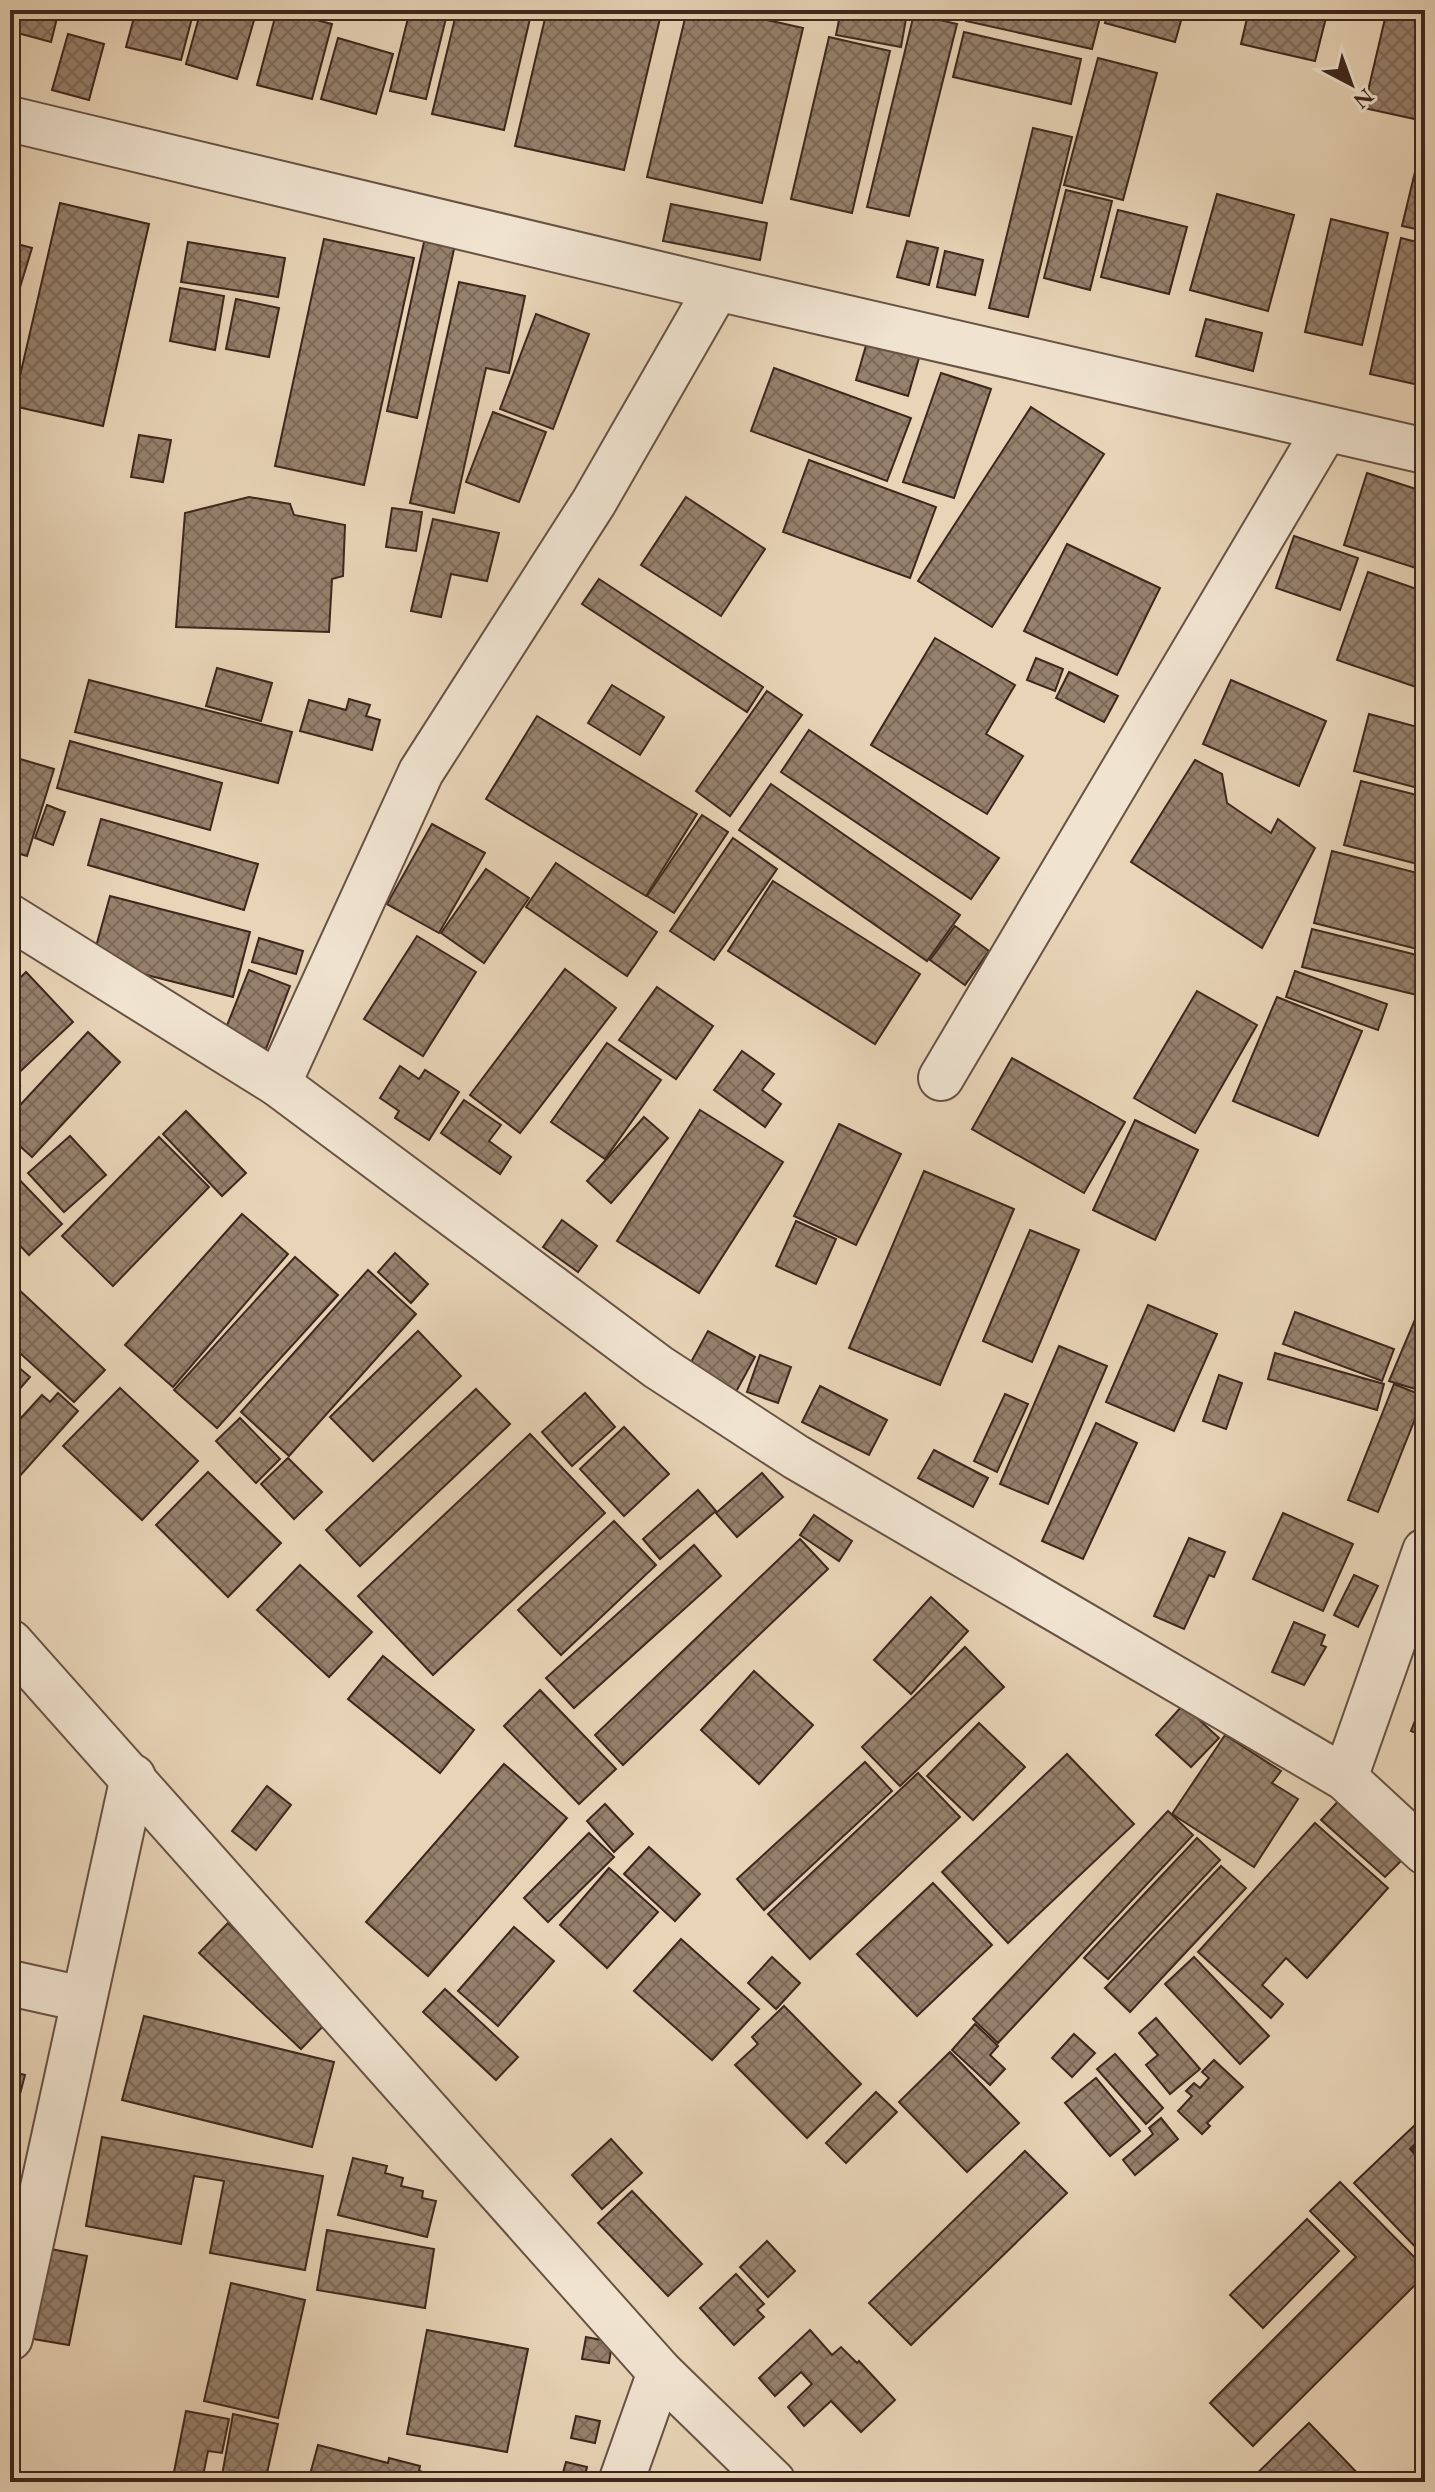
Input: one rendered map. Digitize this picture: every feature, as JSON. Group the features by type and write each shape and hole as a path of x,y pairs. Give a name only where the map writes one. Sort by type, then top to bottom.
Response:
{"street":[{"path":"10,119 717,288 1425,451"},
{"path":"278,1084 421,772 594,502 717,288"},
{"path":"941,1078 1325,430"},
{"path":"10,917 278,1084 658,1367 796,1457 1345,1778 1425,1852"},
{"path":"1345,1778 1425,1551"},
{"path":"10,1642 660,2372 773,2482"},
{"path":"10,2338 133,1777"},
{"path":"10,1983 82,1999"},
{"path":"621,2482 660,2372"}],"building":[{"path":"10,10 59,10 51,42 10,31"},
{"path":"136,10 194,10 181,60 126,47"},
{"path":"201,10 257,10 237,79 186,64"},
{"path":"277,10 332,24 312,99 257,85"},
{"path":"343,10 382,10 379,20"},
{"path":"410,10 448,10 426,99 390,91"},
{"path":"457,10 532,10 504,130 432,114"},
{"path":"547,10 662,10 624,170 515,146"},
{"path":"687,10 722,10 803,28 762,203 647,177"},
{"path":"841,10 907,13 901,47 836,35"},
{"path":"968,10 1102,10 1092,49 966,21"},
{"path":"1109,10 1184,10 1175,42 1105,23"},
{"path":"1249,10 1328,10 1315,61 1241,44"},
{"path":"1387,10 1425,10 1425,93 1419,120 1364,108"},
{"path":"914,14 957,24 909,216 867,207"},
{"path":"964,32 1081,59 1071,104 953,77"},
{"path":"68,34 104,44 89,100 52,90"},
{"path":"829,37 890,51 852,213 791,199"},
{"path":"338,38 393,54 376,114 321,99"},
{"path":"1098,58 1157,73 1123,200 1064,185"},
{"path":"1033,128 1072,137 1028,317 989,308"},
{"path":"1421,147 1425,148 1425,231 1402,226"},
{"path":"1066,190 1112,201 1090,290 1044,278"},
{"path":"1217,194 1294,215 1268,311 1190,290"},
{"path":"60,203 149,224 103,426 13,406"},
{"path":"671,204 767,223 760,260 663,241"},
{"path":"1118,210 1187,227 1169,294 1101,277"},
{"path":"1331,219 1388,233 1362,345 1305,332"},
{"path":"426,233 456,240 417,418 387,411"},
{"path":"1401,238 1425,244 1423,386 1370,374"},
{"path":"324,239 414,258 364,485 275,466"},
{"path":"907,241 938,248 929,285 897,277"},
{"path":"10,242 32,248 10,320"},
{"path":"188,242 285,258 278,297 181,282"},
{"path":"945,251 983,260 975,295 937,287"},
{"path":"459,282 525,296 509,373 486,368 454,513 410,503"},
{"path":"180,288 224,296 215,350 170,341"},
{"path":"236,299 279,308 269,357 226,349"},
{"path":"536,314 589,334 553,429 500,409"},
{"path":"1206,319 1262,333 1253,371 1196,356"},
{"path":"867,342 919,358 908,396 856,380"},
{"path":"774,368 911,418 887,481 751,431"},
{"path":"941,373 991,389 954,498 903,482"},
{"path":"1031,407 1104,454 992,627 918,581"},
{"path":"493,412 546,432 519,502 466,482"},
{"path":"139,435 171,440 163,482 131,477"},
{"path":"809,460 936,507 910,578 783,532"},
{"path":"1367,473 1425,492 1425,571 1344,545"},
{"path":"249,497 290,504 294,515 345,525 343,576 332,579 329,632 176,627 185,513"},
{"path":"686,497 765,549 721,616 641,565"},
{"path":"392,508 422,512 416,551 386,547"},
{"path":"433,519 499,533 487,581 451,574 441,617 411,611"},
{"path":"1294,536 1358,558 1340,610 1276,588"},
{"path":"1067,544 1160,588 1117,675 1024,631"},
{"path":"1368,572 1425,592 1425,690 1337,660"},
{"path":"599,579 763,687 747,712 582,604"},
{"path":"935,638 1015,685 986,734 1023,756 987,814 871,745"},
{"path":"1036,658 1063,669 1055,691 1027,680"},
{"path":"217,668 272,683 261,721 206,706"},
{"path":"1069,672 1118,696 1104,722 1056,698"},
{"path":"89,680 292,732 278,783 75,732"},
{"path":"1231,680 1326,721 1299,786 1203,744"},
{"path":"612,685 664,717 640,755 588,723"},
{"path":"767,691 802,715 730,816 696,791"},
{"path":"349,699 370,705 366,716 380,720 372,750 300,731 309,700 346,710"},
{"path":"1369,714 1425,729 1425,790 1354,771"},
{"path":"537,716 697,814 646,896 486,799"},
{"path":"809,730 999,858 971,899 781,772"},
{"path":"70,741 222,783 210,830 57,788"},
{"path":"10,756 54,769 27,856 10,851"},
{"path":"1195,760 1222,774 1227,803 1271,833 1278,819 1315,848 1262,948 1131,862"},
{"path":"1361,781 1425,797 1425,866 1344,845"},
{"path":"771,784 960,915 927,961 739,830"},
{"path":"47,805 65,812 53,845 35,838"},
{"path":"702,815 728,832 674,913 647,896"},
{"path":"101,819 258,864 244,910 88,865"},
{"path":"432,824 485,853 439,933 387,904"},
{"path":"733,838 777,869 714,960 670,931"},
{"path":"1332,851 1425,875 1425,951 1314,923"},
{"path":"556,863 657,932 627,976 526,907"},
{"path":"486,869 529,898 484,963 441,933"},
{"path":"773,881 920,974 875,1044 728,951"},
{"path":"110,896 250,932 233,997 92,961"},
{"path":"955,926 989,951 965,985 930,960"},
{"path":"1312,929 1425,957 1417,995 1302,967"},
{"path":"417,936 476,972 423,1056 364,1019"},
{"path":"259,938 303,951 296,974 252,962"},
{"path":"565,969 616,1008 520,1133 470,1095"},
{"path":"249,970 290,986 266,1049 224,1033"},
{"path":"1295,971 1387,1004 1378,1030 1286,997"},
{"path":"26,972 73,1022 12,1079 20,1086 10,1095 10,988"},
{"path":"1425,986 1425,1020 1415,1017"},
{"path":"657,987 713,1026 676,1079 619,1040"},
{"path":"1197,991 1257,1025 1195,1133 1134,1098"},
{"path":"1277,997 1362,1031 1318,1136 1233,1101"},
{"path":"88,1032 120,1062 32,1157 10,1137 10,1116"},
{"path":"607,1043 661,1080 605,1159 551,1122"},
{"path":"742,1051 774,1074 762,1090 781,1104 765,1127 714,1090"},
{"path":"1012,1058 1125,1122 1084,1193 972,1129"},
{"path":"400,1066 419,1079 425,1070 459,1092 429,1140 395,1118 399,1111 380,1098"},
{"path":"464,1100 501,1125 489,1141 511,1157 500,1174 441,1133"},
{"path":"700,1110 783,1162 699,1293 617,1241"},
{"path":"186,1111 246,1173 222,1196 163,1134"},
{"path":"644,1117 668,1138 611,1203 587,1181"},
{"path":"1135,1120 1198,1150 1155,1240 1093,1210"},
{"path":"839,1124 901,1154 856,1245 794,1216"},
{"path":"70,1136 106,1175 64,1212 28,1173"},
{"path":"159,1137 209,1187 113,1286 62,1236"},
{"path":"10,1170 62,1224 29,1255 10,1235"},
{"path":"924,1171 1014,1209 940,1385 849,1348"},
{"path":"242,1214 288,1254 173,1387 125,1345"},
{"path":"562,1220 597,1246 578,1272 543,1247"},
{"path":"796,1221 836,1239 816,1284 776,1266"},
{"path":"1030,1230 1079,1250 1032,1362 983,1341"},
{"path":"395,1253 428,1284 411,1303 378,1272"},
{"path":"295,1257 338,1295 217,1428 174,1390"},
{"path":"368,1270 416,1314 289,1456 241,1412"},
{"path":"16,1287 105,1370 74,1402 10,1344 10,1294"},
{"path":"1425,1296 1425,1392 1389,1381"},
{"path":"1148,1305 1217,1334 1174,1431 1106,1402"},
{"path":"1295,1312 1394,1349 1382,1381 1283,1344"},
{"path":"418,1331 461,1376 373,1461 330,1417"},
{"path":"708,1331 755,1357 732,1399 685,1373"},
{"path":"1059,1346 1107,1366 1048,1504 1000,1484"},
{"path":"1275,1353 1384,1384 1377,1410 1268,1379"},
{"path":"760,1355 791,1367 778,1403 747,1392"},
{"path":"10,1360 30,1377 10,1400"},
{"path":"1219,1375 1242,1383 1226,1429 1203,1421"},
{"path":"1394,1384 1424,1396 1378,1512 1348,1500"},
{"path":"820,1386 887,1420 869,1455 802,1422"},
{"path":"120,1388 198,1461 142,1520 63,1446"},
{"path":"476,1389 510,1424 360,1566 326,1530"},
{"path":"58,1393 78,1411 10,1487 10,1430 42,1395 50,1402"},
{"path":"585,1393 615,1427 572,1466 542,1432"},
{"path":"1005,1394 1028,1404 997,1472 974,1461"},
{"path":"240,1418 280,1459 256,1483 216,1441"},
{"path":"1096,1423 1137,1443 1083,1559 1042,1541"},
{"path":"624,1427 669,1474 624,1516 580,1469"},
{"path":"530,1434 605,1513 433,1675 358,1596"},
{"path":"934,1450 988,1478 973,1507 918,1478"},
{"path":"288,1458 322,1492 294,1519 261,1484"},
{"path":"208,1472 281,1543 228,1597 156,1525"},
{"path":"762,1473 783,1497 737,1537 716,1513"},
{"path":"698,1490 716,1511 660,1559 643,1539"},
{"path":"1283,1513 1353,1544 1323,1611 1253,1579"},
{"path":"814,1515 852,1541 839,1561 800,1535"},
{"path":"614,1521 656,1565 561,1655 518,1610"},
{"path":"1189,1538 1225,1552 1214,1577 1209,1575 1184,1629 1154,1616"},
{"path":"800,1539 828,1569 623,1765 595,1735"},
{"path":"694,1545 721,1576 574,1708 546,1678"},
{"path":"300,1565 372,1632 329,1677 257,1610"},
{"path":"1354,1575 1378,1586 1358,1627 1334,1615"},
{"path":"931,1597 968,1631 911,1694 874,1660"},
{"path":"1294,1622 1325,1635 1321,1645 1326,1647 1304,1685 1272,1672"},
{"path":"965,1647 1004,1687 900,1786 862,1747"},
{"path":"383,1656 474,1730 440,1773 348,1699"},
{"path":"754,1671 813,1725 759,1784 701,1730"},
{"path":"540,1690 616,1769 579,1804 504,1726"},
{"path":"1425,1695 1425,1737 1411,1731"},
{"path":"1183,1705 1219,1738 1191,1767 1156,1735"},
{"path":"979,1723 1025,1767 973,1820 927,1776"},
{"path":"1225,1735 1281,1771 1272,1783 1298,1799 1254,1867 1172,1814"},
{"path":"1067,1754 1134,1824 1008,1943 942,1872"},
{"path":"865,1762 892,1791 764,1910 737,1879"},
{"path":"504,1764 567,1818 428,1976 366,1922"},
{"path":"918,1773 960,1817 810,1959 768,1914"},
{"path":"267,1786 291,1805 256,1850 232,1831"},
{"path":"1343,1796 1399,1847 1393,1853 1401,1861 1385,1877 1321,1820"},
{"path":"605,1804 633,1834 614,1852 587,1821"},
{"path":"1168,1811 1193,1835 998,2043 973,2019"},
{"path":"1315,1823 1388,1888 1307,1978 1286,1958 1262,1985 1283,2004 1271,2018 1198,1952"},
{"path":"589,1833 614,1857 548,1922 524,1898"},
{"path":"1197,1838 1220,1860 1108,1979 1084,1958"},
{"path":"649,1847 700,1894 675,1921 624,1874"},
{"path":"1221,1866 1246,1888 1130,2012 1105,1988"},
{"path":"609,1868 658,1912 607,1968 560,1925"},
{"path":"933,1883 992,1945 917,2016 857,1954"},
{"path":"228,1923 329,2020 301,2049 199,1953"},
{"path":"514,1927 554,1961 498,2026 458,1991"},
{"path":"681,1939 759,2009 712,2060 634,1991"},
{"path":"772,1957 800,1983 776,2009 748,1983"},
{"path":"1194,1957 1269,2036 1240,2064 1165,1984"},
{"path":"445,1989 518,2057 496,2080 423,2012"},
{"path":"784,2006 861,2084 807,2138 735,2065 758,2044 752,2037"},
{"path":"144,2016 334,2062 312,2147 122,2100"},
{"path":"1156,2018 1200,2069 1170,2094 1146,2065 1158,2055 1139,2033"},
{"path":"975,2024 998,2046 990,2055 1005,2069 990,2085 952,2050"},
{"path":"1074,2034 1095,2053 1072,2077 1052,2058"},
{"path":"950,2052 1019,2123 967,2172 899,2102"},
{"path":"1115,2054 1163,2108 1146,2124 1097,2069"},
{"path":"1214,2060 1243,2087 1207,2123 1210,2126 1202,2134 1178,2111 1192,2096 1186,2091 1194,2083 1200,2088 1209,2078 1202,2072"},
{"path":"10,2071 25,2075 10,2132"},
{"path":"1096,2078 1140,2131 1110,2156 1065,2103"},
{"path":"876,2092 897,2112 846,2163 826,2143"},
{"path":"1161,2118 1178,2139 1135,2175 1123,2160 1153,2134 1149,2128"},
{"path":"1417,2123 1425,2134 1410,2149 1421,2161 1415,2166 1425,2176 1425,2257 1354,2183"},
{"path":"1425,2136 1425,2162 1412,2149"},
{"path":"102,2137 323,2176 305,2270 210,2253 224,2181 194,2176 181,2244 86,2226"},
{"path":"611,2139 642,2173 602,2209 572,2175"},
{"path":"1025,2151 1067,2193 911,2345 869,2303"},
{"path":"353,2158 387,2166 385,2173 403,2178 401,2186 423,2191 422,2198 436,2201 427,2237 338,2215"},
{"path":"1340,2182 1425,2268 1425,2275 1253,2446 1210,2403 1356,2257 1310,2211"},
{"path":"632,2191 702,2264 668,2296 598,2223"},
{"path":"1307,2219 1339,2251 1263,2328 1230,2295"},
{"path":"327,2230 434,2249 425,2308 317,2290"},
{"path":"767,2241 795,2271 768,2297 740,2267"},
{"path":"51,2249 87,2256 69,2345 33,2339"},
{"path":"736,2274 764,2304 757,2310 764,2317 734,2345 700,2308"},
{"path":"231,2283 305,2300 278,2418 204,2401"},
{"path":"427,2330 528,2349 507,2452 407,2434"},
{"path":"810,2330 832,2355 841,2347 857,2363 859,2361 895,2400 861,2432 831,2401 804,2426 788,2407 812,2384 801,2372 775,2396 759,2378"},
{"path":"586,2337 612,2342 609,2363 582,2359"},
{"path":"186,2411 229,2419 222,2453 208,2451 203,2476 174,2472"},
{"path":"233,2414 278,2424 265,2482 221,2481"},
{"path":"576,2416 600,2421 595,2443 571,2438"},
{"path":"1309,2423 1366,2482 1248,2482"},
{"path":"318,2445 388,2463 389,2458 420,2466 419,2471 464,2482 308,2482"},
{"path":"566,2462 587,2467 584,2480 562,2476"}]}
